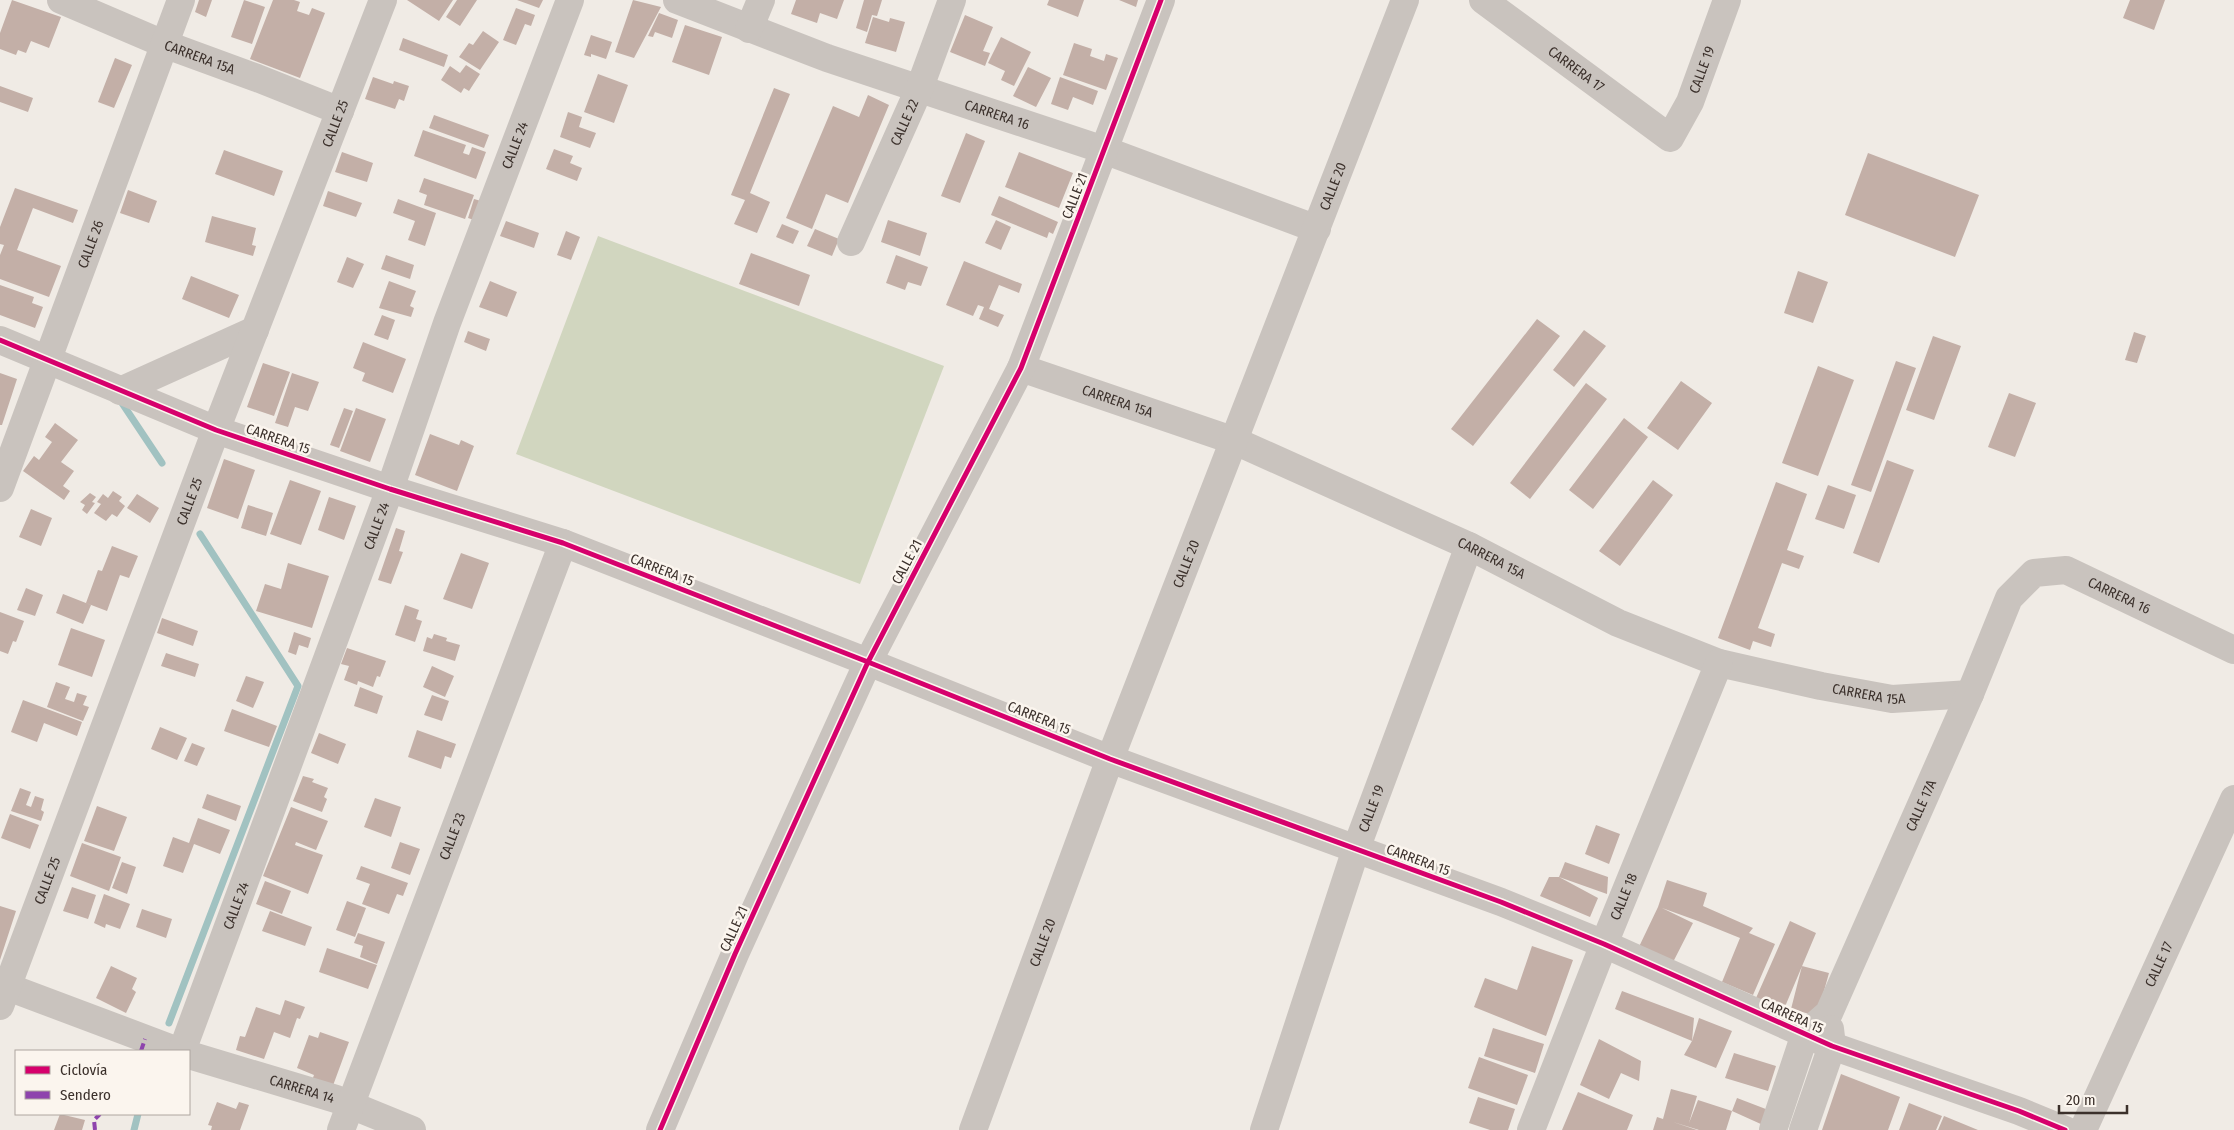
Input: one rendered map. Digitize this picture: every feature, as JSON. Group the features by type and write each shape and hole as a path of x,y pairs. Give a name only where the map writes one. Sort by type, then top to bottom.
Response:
{"street":[{"name":"CARRERA 15A","path":"61,0 164,44 340,111"},
{"name":"CALLE 26","path":"0,488 181,0"},
{"name":"CALLE 25","path":"2,992 216,430 383,0"},
{"name":"CALLE 24","path":"182,1050 390,489 447,323 570,0"},
{"name":"CARRERA 16","path":"676,0 828,58 920,87 1104,150 1317,229"},
{"path":"749,29 761,0"},
{"name":"CALLE 22","path":"851,242 920,87 952,0"},
{"name":"CALLE 21","path":"660,1130 735,954 868,662 1021,368 1161,0"},
{"name":"CALLE 20","path":"973,1130 1110,759 1405,0"},
{"name":"CARRERA 17","path":"1483,0 1670,138"},
{"name":"CALLE 19","path":"1670,138 1690,102 1727,0"},
{"path":"120,390 255,330"},
{"name":"CARRERA 15","path":"0,340 216,430 390,489 563,543 1110,759 1501,902 1604,944 1832,1046 2019,1111 2065,1130"},
{"name":"CARRERA 15A","path":"1021,368 1235,441 1469,546 1618,623 1719,663 1820,686 1892,699 1970,694"},
{"name":"CALLE 23","path":"340,1130 563,543"},
{"name":"CALLE 19","path":"1264,1130 1356,850 1469,546"},
{"name":"CARRERA 16","path":"2009,598 2034,573 2066,570 2234,650"},
{"name":"CALLE 17A","path":"1805,1034 1829,1013 1970,694 2009,598"},
{"name":"CALLE 18","path":"1531,1130 1604,944 1719,663"},
{"name":"CALLE 17","path":"2083,1130 2234,799"},
{"path":"2,992 175,1050"},
{"name":"CALLE 17A","path":"1803,1130 1832,1046 1829,1013"},
{"path":"1773,1130 1805,1034"},
{"name":"CARRERA 14","path":"190,1055 350,1105 412,1130"}],"green space":[{"path":"598,236 944,366 860,584 516,454"}],"building":[{"path":"12,0 61,17 49,48 31,41 26,53 18,50 16,55 0,49 0,33"},
{"path":"199,0 212,0 206,17 195,12"},
{"path":"244,0 265,7 252,44 231,37"},
{"path":"273,0 294,0 300,2 297,11 309,15 312,8 325,13 300,78 250,59"},
{"path":"407,0 453,0 439,21"},
{"path":"457,0 477,0 460,26 446,17"},
{"path":"517,0 543,0 539,8"},
{"path":"633,0 661,7 634,58 615,52"},
{"path":"796,0 844,0 837,19 820,13 817,23 791,14"},
{"path":"864,0 882,0 877,16 872,15 867,32 856,28"},
{"path":"1049,0 1084,0 1078,17 1047,5"},
{"path":"1119,0 1138,0 1136,7"},
{"path":"2130,0 2165,0 2154,30 2123,18"},
{"path":"516,8 535,15 531,26 525,24 516,45 503,40"},
{"path":"659,13 678,20 672,38 655,32 653,37 648,36"},
{"path":"965,15 993,27 983,51 990,53 985,66 950,52"},
{"path":"873,17 889,22 890,18 905,22 896,52 865,43"},
{"path":"685,25 722,37 709,75 672,62"},
{"path":"483,31 499,42 480,70 459,57 469,43 473,45"},
{"path":"591,35 612,42 606,59 591,54 591,57 584,55"},
{"path":"1001,37 1031,52 1014,86 1001,80 1005,71 988,63"},
{"path":"403,38 448,55 444,67 399,50"},
{"path":"1074,43 1092,49 1090,56 1104,61 1106,54 1118,58 1106,90 1063,75"},
{"path":"115,58 132,65 114,108 98,102"},
{"path":"466,65 480,74 469,91 464,88 461,93 441,80 450,66 460,73"},
{"path":"1028,67 1051,78 1036,107 1013,96"},
{"path":"598,74 628,85 614,123 584,112"},
{"path":"373,77 393,84 394,81 409,86 404,101 399,99 395,109 365,99"},
{"path":"1060,77 1098,91 1093,105 1073,97 1068,110 1051,104"},
{"path":"0,86 33,98 28,112 0,102"},
{"path":"774,88 790,94 750,193 770,202 757,233 734,224 745,200 731,195"},
{"path":"868,95 889,105 848,203 826,194 812,229 786,218 833,106 859,117"},
{"path":"568,112 582,117 579,127 596,133 590,148 560,137"},
{"path":"434,115 489,135 484,148 429,128"},
{"path":"423,130 466,145 463,153 469,155 472,147 486,152 476,179 414,156"},
{"path":"966,133 985,141 960,203 941,196"},
{"path":"554,149 573,156 570,163 582,168 577,181 546,169"},
{"path":"224,150 283,171 274,196 215,174"},
{"path":"342,152 373,163 367,182 335,172"},
{"path":"1019,152 1073,173 1059,208 1005,187"},
{"path":"1868,153 1979,195 1955,257 1845,215"},
{"path":"424,178 474,195 465,219 424,205 427,195 419,192"},
{"path":"15,188 78,210 73,223 33,208 17,250 61,266 49,297 0,279 0,255 4,245 0,244 0,227"},
{"path":"128,190 157,201 149,223 120,213"},
{"path":"328,191 362,203 356,217 323,206"},
{"path":"999,196 1058,222 1053,234 1049,232 1047,238 991,215"},
{"path":"398,199 436,213 425,246 408,240 415,221 393,213"},
{"path":"474,199 481,201 474,220 468,218"},
{"path":"212,216 256,228 252,245 256,246 253,256 205,242"},
{"path":"888,220 927,233 920,256 881,242"},
{"path":"996,220 1011,227 1001,250 985,243"},
{"path":"506,221 539,233 534,248 500,236"},
{"path":"782,224 799,231 793,244 776,237"},
{"path":"815,229 839,239 832,256 807,246"},
{"path":"566,231 580,237 571,260 557,255"},
{"path":"751,253 810,275 799,306 739,284"},
{"path":"386,255 414,265 410,279 381,269"},
{"path":"896,255 928,267 921,286 908,282 905,290 886,283"},
{"path":"347,257 364,264 353,288 337,282"},
{"path":"964,261 1022,284 1019,293 999,285 989,309 1004,315 998,327 979,319 984,307 978,305 973,316 946,305"},
{"path":"1798,271 1828,282 1813,323 1784,313"},
{"path":"191,276 239,295 229,318 182,299"},
{"path":"389,281 416,291 410,306 414,308 411,317 379,308"},
{"path":"490,281 517,292 507,317 479,307"},
{"path":"0,285 34,297 32,303 43,307 35,328 0,315"},
{"path":"382,315 395,320 388,340 374,335"},
{"path":"1537,319 1560,336 1473,446 1451,429"},
{"path":"1584,330 1606,346 1574,387 1553,370"},
{"path":"468,331 490,339 486,351 464,342"},
{"path":"2134,332 2146,336 2137,363 2125,360"},
{"path":"1933,336 1961,346 1934,420 1906,410"},
{"path":"363,342 406,359 393,393 362,381 365,373 353,368"},
{"path":"1896,361 1916,368 1871,492 1851,485"},
{"path":"263,363 290,372 274,416 247,407"},
{"path":"1818,366 1854,380 1818,476 1782,463"},
{"path":"0,373 17,379 2,425 0,425"},
{"path":"292,373 319,382 308,411 295,407 288,427 275,423"},
{"path":"1681,381 1712,403 1678,450 1647,428"},
{"path":"1586,383 1607,399 1530,499 1510,483"},
{"path":"2009,393 2036,403 2015,457 1988,447"},
{"path":"344,408 353,411 339,448 330,445"},
{"path":"356,408 386,419 370,462 340,451"},
{"path":"1624,418 1648,437 1593,509 1569,490"},
{"path":"55,423 78,440 61,462 74,471 63,486 70,491 64,500 23,471 34,456 39,460 52,442 45,437"},
{"path":"430,434 459,445 461,440 474,446 457,491 415,475"},
{"path":"224,459 255,470 238,519 207,508"},
{"path":"1887,460 1914,470 1879,563 1853,553"},
{"path":"290,480 321,491 301,545 270,534"},
{"path":"1653,480 1673,495 1620,566 1599,551"},
{"path":"1776,482 1807,494 1787,550 1804,556 1799,569 1782,563 1758,628 1775,634 1771,647 1753,641 1750,650 1718,638"},
{"path":"1828,485 1856,495 1844,529 1815,519"},
{"path":"113,491 122,497 119,501 125,506 117,517 112,514 106,521 94,513 101,504 97,502 103,494 108,498"},
{"path":"90,493 96,497 92,502 95,503 87,514 82,510 85,505 80,502"},
{"path":"137,494 159,508 150,523 127,508"},
{"path":"329,497 356,506 344,540 318,530"},
{"path":"248,505 273,513 266,536 241,528"},
{"path":"31,509 52,518 41,546 19,537"},
{"path":"396,528 405,531 399,551 403,552 391,584 378,580"},
{"path":"112,546 138,556 129,578 120,575 107,611 86,603 98,570 102,571"},
{"path":"461,553 489,563 472,609 443,599"},
{"path":"288,563 329,576 312,628 256,611 265,584 281,589"},
{"path":"26,588 43,595 35,616 17,610"},
{"path":"63,594 91,605 83,624 56,613"},
{"path":"405,605 419,610 416,619 422,621 415,642 395,635"},
{"path":"0,612 24,621 16,642 13,641 8,654 0,651"},
{"path":"162,618 198,631 193,646 157,633"},
{"path":"71,628 105,640 92,677 58,665"},
{"path":"294,632 311,638 308,648 299,645 296,655 288,652"},
{"path":"434,634 447,638 446,641 460,645 455,661 423,651 427,637 432,639"},
{"path":"347,648 386,661 380,677 377,676 373,687 358,681 357,685 344,680 349,666 341,664"},
{"path":"166,653 199,664 195,677 161,666"},
{"path":"432,666 454,676 445,697 423,687"},
{"path":"246,676 264,682 253,708 236,701"},
{"path":"56,682 70,687 65,699 74,702 77,693 87,696 83,705 89,707 83,721 47,707"},
{"path":"360,687 383,696 377,714 354,706"},
{"path":"432,695 449,701 442,721 424,715"},
{"path":"23,700 82,722 77,736 44,723 37,742 11,732"},
{"path":"232,709 277,726 269,747 224,731"},
{"path":"160,727 187,738 177,760 151,749"},
{"path":"417,730 456,744 451,758 445,756 441,769 408,757"},
{"path":"319,733 346,744 338,764 311,753"},
{"path":"192,743 205,748 197,766 184,761"},
{"path":"303,776 314,779 312,782 328,788 324,797 327,799 322,812 293,801"},
{"path":"20,788 31,792 26,805 31,807 35,796 44,799 41,810 44,812 41,821 11,811"},
{"path":"207,794 241,806 236,821 202,808"},
{"path":"375,798 401,807 391,837 364,827"},
{"path":"97,806 127,817 114,851 84,841"},
{"path":"291,807 328,821 316,850 296,842 295,845 323,855 308,894 263,876"},
{"path":"10,814 39,825 30,849 1,838"},
{"path":"198,818 230,830 220,854 194,844 183,873 163,866 173,837 189,843"},
{"path":"1596,825 1620,834 1609,864 1585,854"},
{"path":"400,842 420,849 410,875 391,868"},
{"path":"82,843 121,857 109,891 70,876"},
{"path":"122,862 136,867 127,894 112,888"},
{"path":"1565,862 1608,877 1607,894 1559,877"},
{"path":"361,866 408,883 403,896 397,894 389,914 362,904 370,884 356,879"},
{"path":"1549,877 1559,877 1598,898 1590,917 1540,896"},
{"path":"1667,880 1707,893 1703,906 1753,928 1749,933 1775,944 1753,995 1722,982 1740,938 1662,908 1693,923 1669,970 1636,953 1658,907"},
{"path":"265,881 291,891 282,914 256,904"},
{"path":"72,887 96,895 88,919 63,911"},
{"path":"104,894 130,904 120,929 106,924 105,928 94,923"},
{"path":"347,901 366,908 355,937 336,930"},
{"path":"0,906 16,911 0,960"},
{"path":"142,909 172,919 166,938 136,927"},
{"path":"270,911 312,927 305,946 262,931"},
{"path":"1790,921 1816,933 1784,1009 1756,998"},
{"path":"358,933 385,942 377,964 360,957 363,946 354,943"},
{"path":"1532,946 1573,960 1546,1036 1474,1007 1485,978 1517,990"},
{"path":"327,948 377,965 368,989 319,972"},
{"path":"111,966 137,978 132,989 136,992 126,1013 96,998"},
{"path":"1802,966 1829,973 1817,1016 1791,1009"},
{"path":"1622,991 1694,1018 1692,1041 1615,1009"},
{"path":"285,1000 305,1007 300,1019 297,1018 290,1038 274,1032 264,1059 236,1050 240,1036 245,1037 256,1007 280,1015"},
{"path":"1699,1018 1732,1031 1716,1068 1684,1055 1692,1041"},
{"path":"1493,1028 1544,1044 1535,1073 1484,1056"},
{"path":"320,1032 349,1042 331,1091 311,1083 314,1075 297,1068 309,1035 318,1038"},
{"path":"1599,1039 1641,1061 1639,1081 1621,1073 1609,1099 1580,1085"},
{"path":"1734,1053 1776,1066 1768,1091 1725,1078"},
{"path":"1479,1057 1528,1075 1517,1105 1468,1088"},
{"path":"1841,1074 1900,1097 1888,1130 1822,1130"},
{"path":"1671,1089 1697,1096 1689,1123 1698,1100 1732,1111 1726,1130 1699,1130 1673,1122 1697,1130 1653,1130 1657,1117 1663,1119"},
{"path":"1578,1092 1633,1115 1627,1130 1562,1130"},
{"path":"1478,1097 1515,1109 1508,1130 1490,1130 1469,1123"},
{"path":"1737,1098 1771,1111 1763,1125 1732,1111"},
{"path":"217,1102 236,1109 239,1102 249,1105 240,1130 211,1130 212,1126 208,1125"},
{"path":"1909,1103 1942,1116 1936,1130 1899,1130"},
{"path":"60,1115 85,1120 82,1130 54,1130"},
{"path":"1944,1116 1978,1130 1938,1130"}],"waterway":[{"path":"120,400 162,463"},
{"path":"169,1023 298,686 200,534"},
{"path":"134,1130 138,1115"}],"marked path":[{"path":"141,1050 145,1039"},
{"path":"95,1130 94,1120 99,1115"}],"cycle path":[{"path":"660,1130 735,954 868,662 1021,368 1161,0"},
{"path":"0,340 216,430 390,489 563,543 1110,759 1501,902 1604,944 1832,1046 2019,1111 2065,1130"}]}
